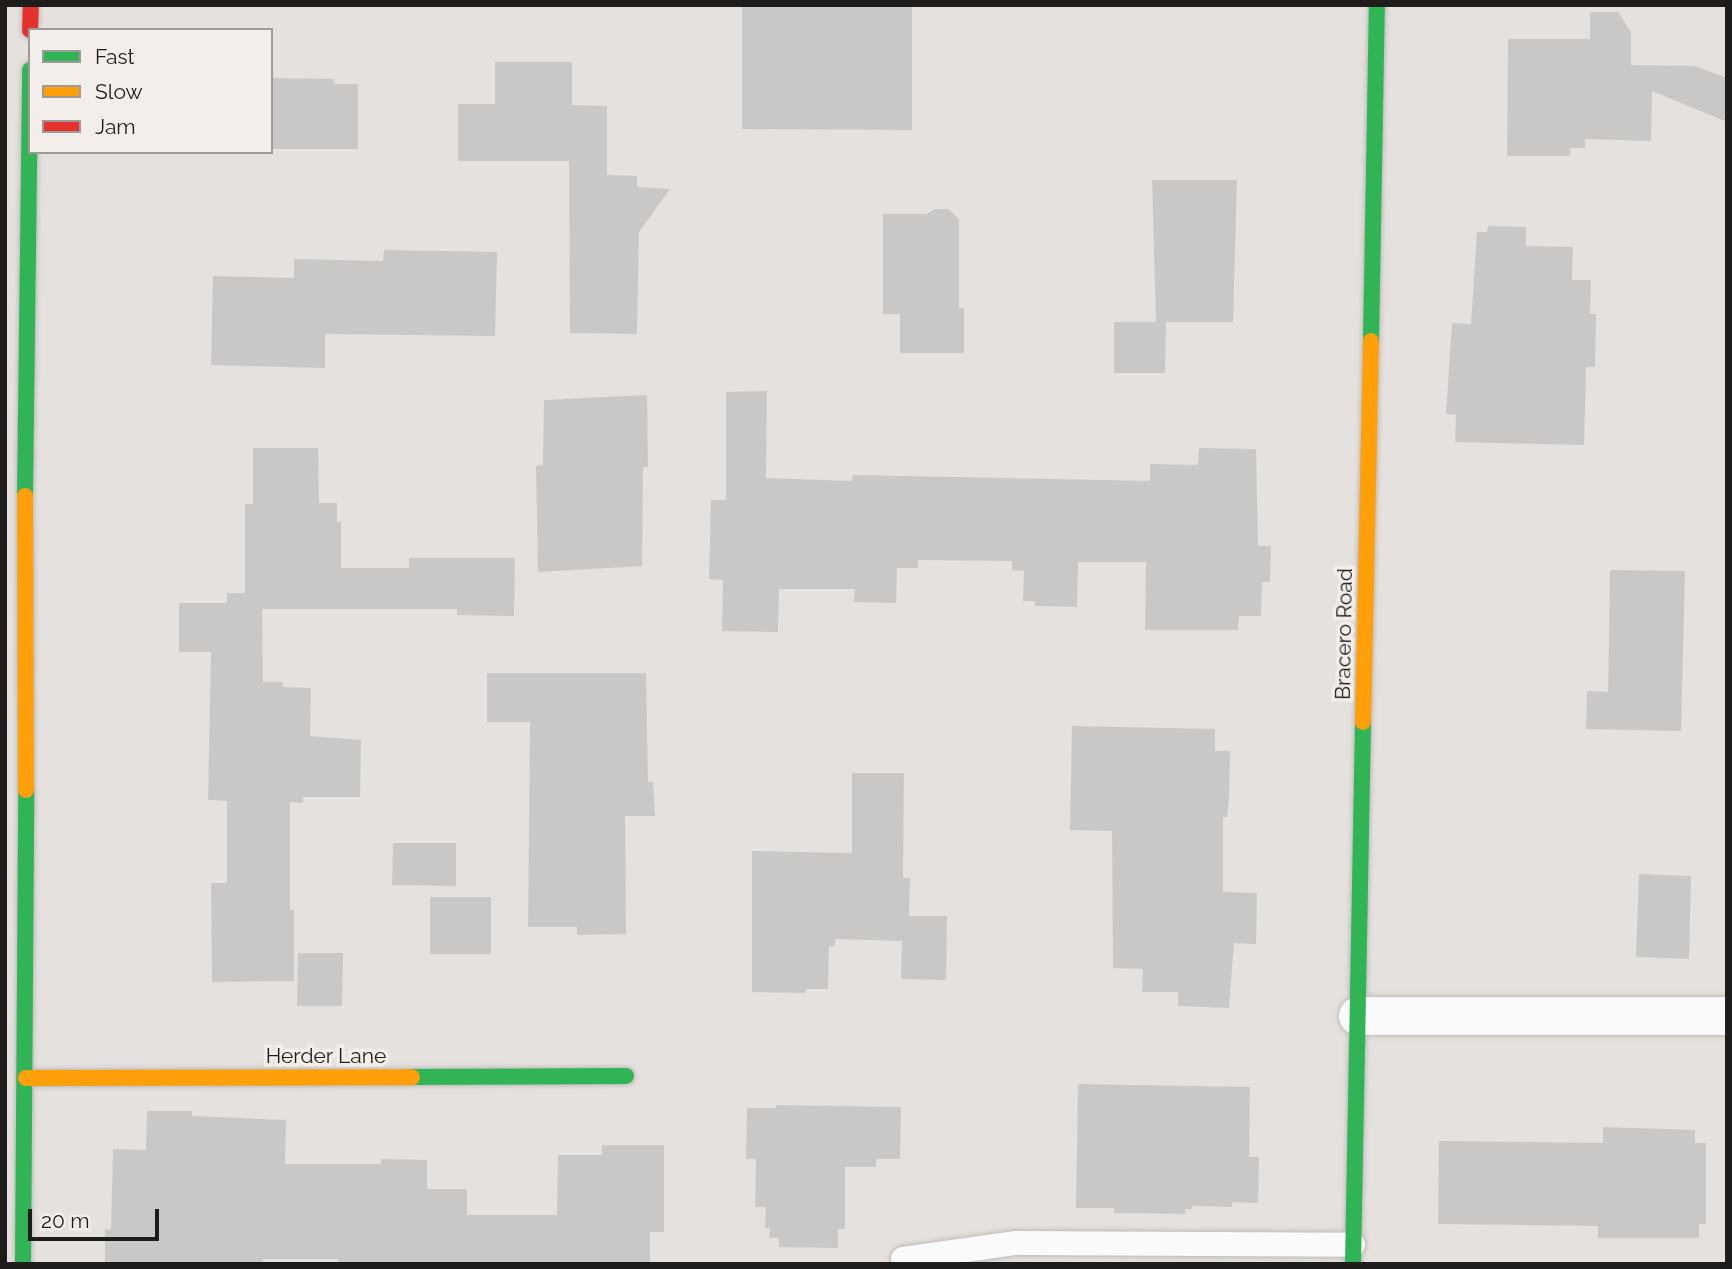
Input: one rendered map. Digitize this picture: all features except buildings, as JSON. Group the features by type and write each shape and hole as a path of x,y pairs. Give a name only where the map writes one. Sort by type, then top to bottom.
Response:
{"street":[{"path":"30,28 31,5"},
{"name":"Bracero Road","path":"1353,1255 1377,5"},
{"path":"23,1264 15,1139 26,1078 15,571 28,137"},
{"path":"1358,1016 1727,1016"},
{"name":"Herder Lane","path":"26,1078 626,1076"}],"lane":[{"path":"903,1259 1016,1243 1353,1255"}],"traffic: fast":[{"path":"1371,341 1377,5"},
{"path":"25,496 29,154"},
{"path":"1353,1264 1363,722"},
{"path":"23,1264 26,790"},
{"path":"412,1077 626,1076"}],"traffic: slow":[{"path":"1363,722 1371,341"},
{"path":"25,496 26,790"},
{"path":"26,1078 412,1077"}],"traffic: jam":[{"path":"30,28 31,5"}]}
